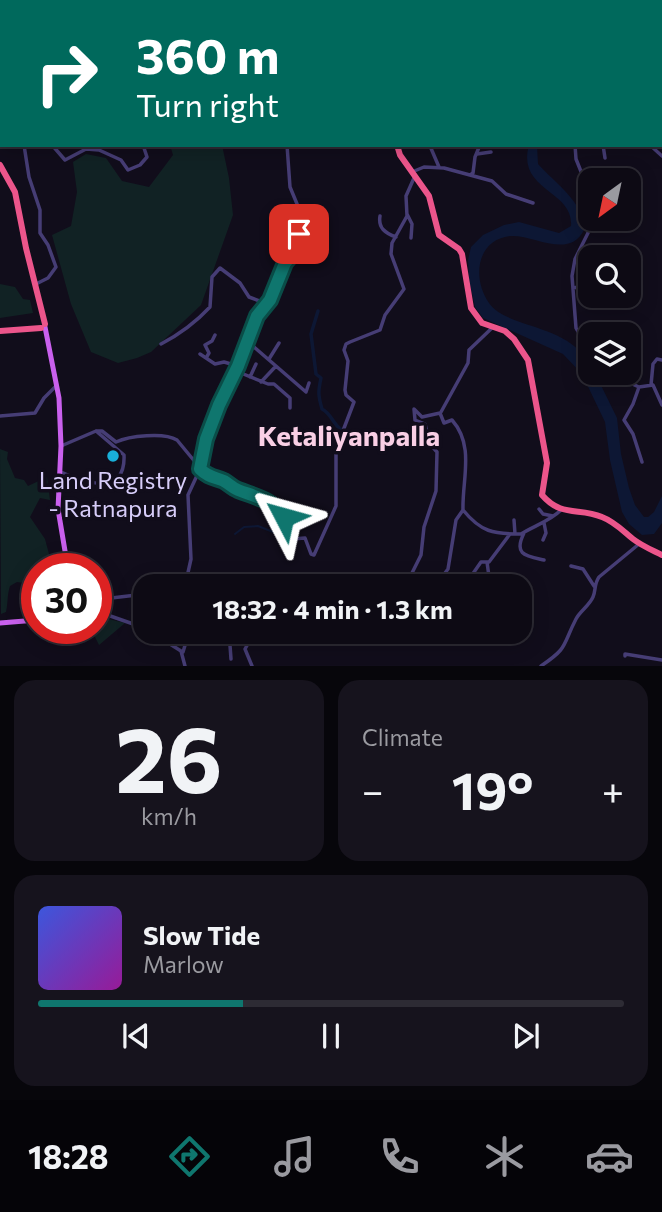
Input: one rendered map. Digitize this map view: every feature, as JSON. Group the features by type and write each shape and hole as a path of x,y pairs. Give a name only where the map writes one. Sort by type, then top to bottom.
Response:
{"highway":[{"path":"398,147 400,155 429,196 439,235 459,248 462,254 471,308 482,323 505,331 526,355 547,463 542,495 561,510 592,514 616,524 639,544 662,555"},
{"path":"0,165 15,192 42,326 0,331"}],"main road":[{"path":"42,326 56,386 61,446 58,509 65,553"},
{"path":"0,624 21,622"}],"street":[{"path":"24,147 29,177 40,210 40,233 48,245 56,267 48,278 35,285"},
{"path":"54,147 65,160 93,147 121,160 128,170 145,161 147,157 144,147"},
{"path":"188,574 191,559 188,495 200,469 206,439 257,316 267,304 285,263 297,249 302,216 290,187 287,147"},
{"path":"430,147 439,167"},
{"path":"470,175 473,173 479,147"},
{"path":"575,147 580,168"},
{"path":"603,147 605,158"},
{"path":"477,153 491,152"},
{"path":"411,238 412,223 407,214 406,196 413,175 424,167 439,167 492,181 506,194 533,203"},
{"path":"61,446 96,431 102,431 116,442 133,436 172,436 211,478 225,481 236,489 274,505 284,517 286,535 292,539 305,538 311,554 314,555 336,506 336,449 353,406 353,400 346,395 345,390 348,361 344,350 350,342 380,330 385,315 404,289 391,254 392,243 407,214"},
{"path":"380,216 379,224 384,232 396,237"},
{"path":"578,332 572,276 575,259 588,231"},
{"path":"162,344 173,339 210,306 212,277 220,268 240,283 249,298 267,304"},
{"path":"573,288 578,287"},
{"path":"440,413 468,363 469,351 493,327"},
{"path":"206,358 209,352 205,345 212,341 215,335"},
{"path":"247,341 306,392 309,383"},
{"path":"269,359 279,343"},
{"path":"200,354 215,364 224,362 261,382 275,384 288,394 290,408"},
{"path":"659,359 653,365 651,385 662,405"},
{"path":"250,377 256,364"},
{"path":"261,382 276,366"},
{"path":"634,385 651,385"},
{"path":"0,416 35,413 44,398 56,386"},
{"path":"639,387 634,404 624,421 642,462"},
{"path":"410,574 417,564 436,491 437,452 428,440 425,424 415,421 413,410 416,409 419,415 425,418 435,412 440,413"},
{"path":"440,413 444,423 452,420 455,423 466,448 463,510 456,520 452,537 452,558 444,574"},
{"path":"61,472 72,479 101,485 115,480 124,466 124,455 96,431"},
{"path":"540,509 542,514 555,516"},
{"path":"463,510 484,530 524,533"},
{"path":"544,560 526,556 519,543 530,527 544,523 561,510"},
{"path":"472,574 481,562 487,562 513,534 513,520"},
{"path":"543,540 546,533 544,523"},
{"path":"541,666 566,645 576,618 594,596 594,586 599,577 616,560 639,544"},
{"path":"487,562 488,574"},
{"path":"571,566 583,569 594,586"},
{"path":"112,598 133,595"},
{"path":"112,617 139,626 150,640 162,639 183,652"},
{"path":"185,644 183,652 185,666"},
{"path":"229,644 230,659"},
{"path":"247,644 244,649 252,666"},
{"path":"625,656 662,660"}],"shaded area":[{"path":"171,147 222,147 233,215 201,305 151,352 118,363 91,352 71,304 52,235 71,226 77,192 73,162 86,154 106,158 122,181 149,187 173,155"},
{"path":"0,284 15,287 23,299 30,300 33,313 0,318"},
{"path":"0,449 8,452 7,459 15,478 24,480 28,486 47,477 50,500 40,498 30,517 45,539 49,553 21,553 21,583 10,586 6,612 1,614"},
{"path":"112,620 125,623 112,634"}],"water":[{"path":"529,147 537,147 538,164 574,202 578,208 578,231 583,231 577,239 560,245 519,236 499,239 490,245 480,262 480,283 489,303 496,311 572,344 578,350 578,370 563,354 483,318 475,307 468,260 471,247 483,235 504,225 519,222 559,233 571,226 570,214 564,205 530,172 527,160"},
{"path":"587,385 601,385 617,418 621,454 629,488 635,505 644,517 654,512 662,496 662,523 654,534 642,535 629,524 622,512 610,460 605,422"}],"waterway":[{"path":"318,311 311,334 316,374 321,378 320,400 322,409 342,430"},
{"path":"235,534 244,527 258,526 286,537"}],"place":[{"name":"Land Registry - Ratnapura","path":"113,456"}],"district":[{"name":"Ketaliyanpalla","path":"349,436"}],"route":[{"path":"284,517 271,503 236,489 225,481 211,478 200,469 206,439 219,405 238,366 257,316 270,300 285,263 297,249 299,234"}]}
